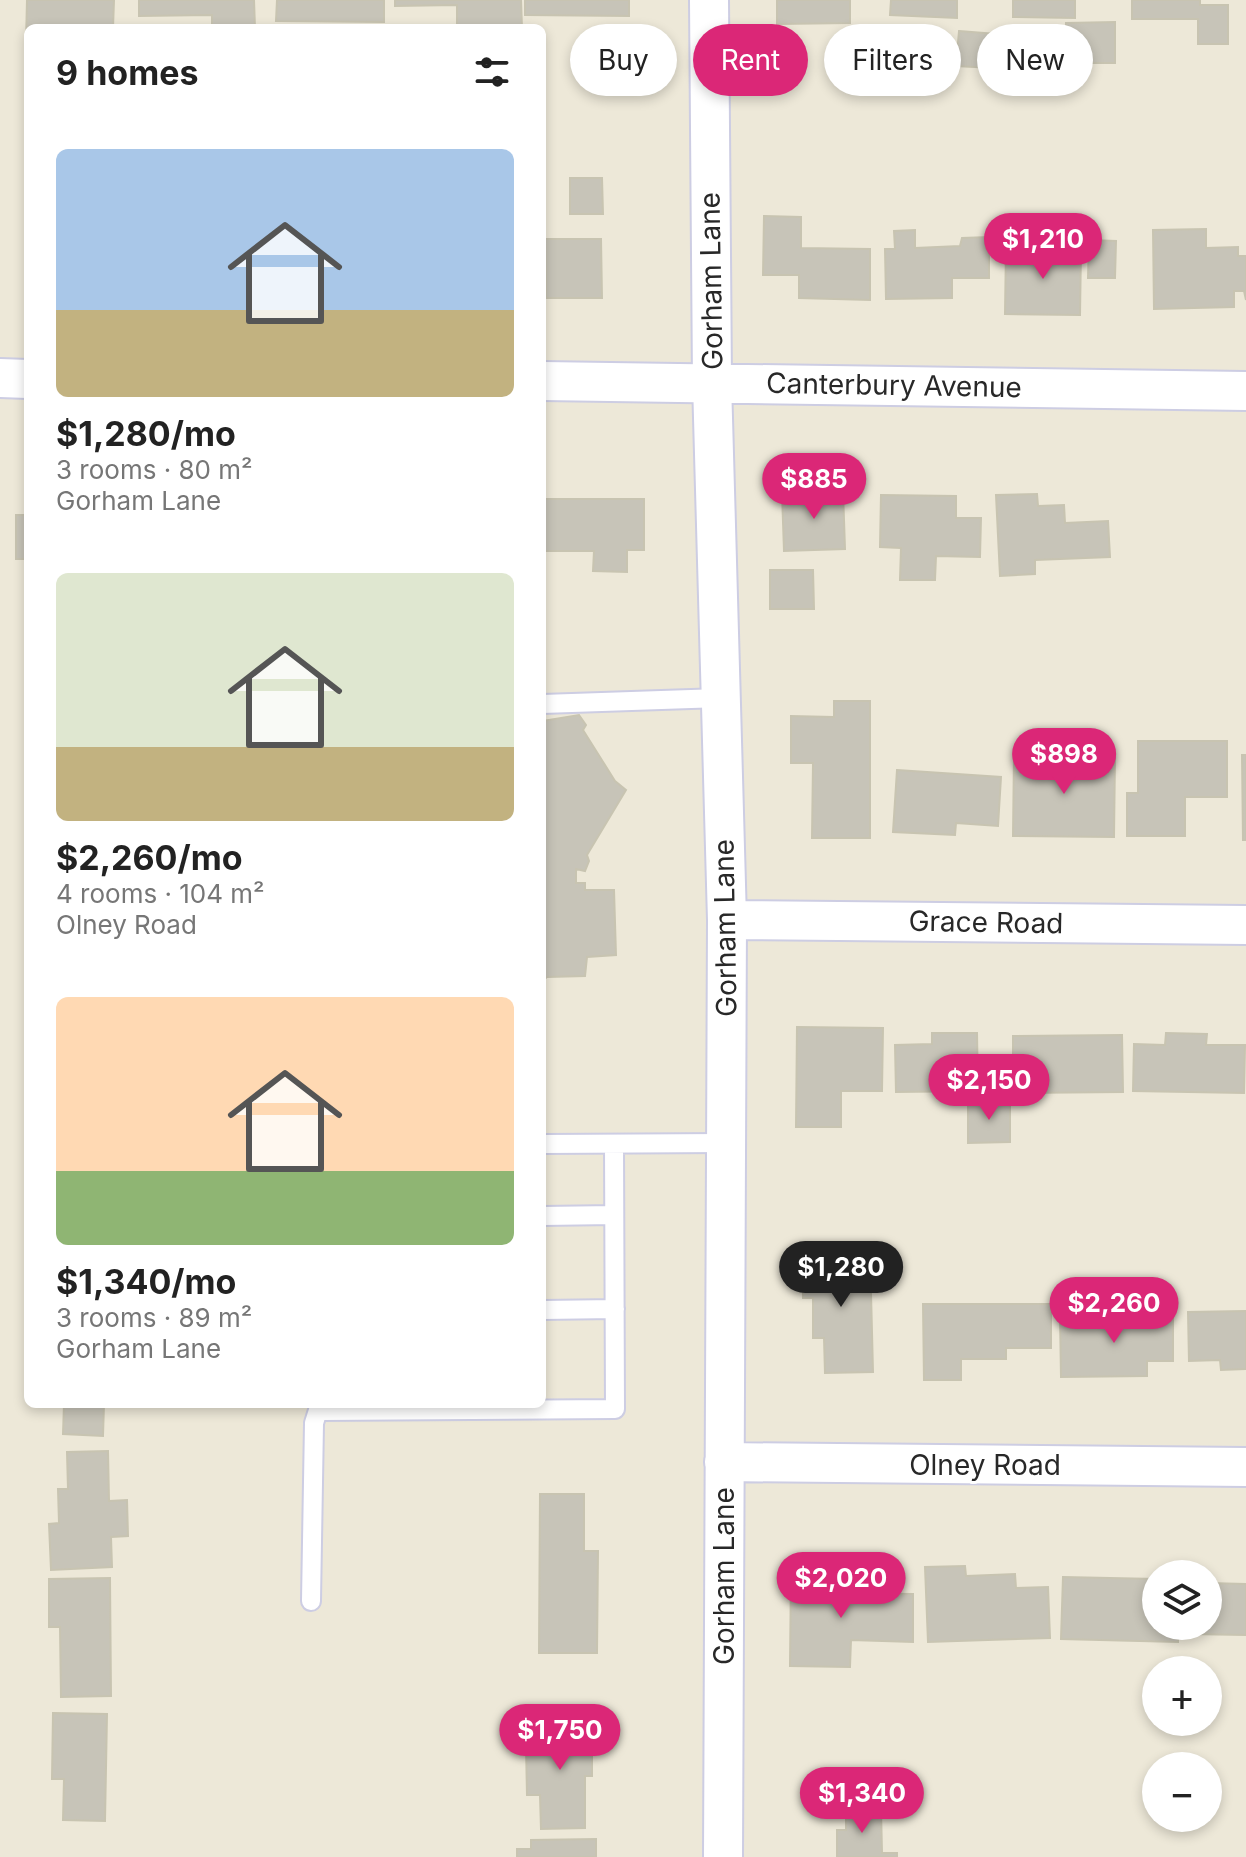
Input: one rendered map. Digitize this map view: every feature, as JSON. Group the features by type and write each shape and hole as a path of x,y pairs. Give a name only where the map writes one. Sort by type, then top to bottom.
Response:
{"street":[{"name":"Gorham Lane","path":"709,0 712,382 727,920 723,1857"},
{"path":"0,378 24,379"},
{"name":"Canterbury Avenue","path":"546,381 1246,391"},
{"name":"Grace Road","path":"727,920 1246,925"},
{"name":"Olney Road","path":"724,1462 1246,1467"}],"lane":[{"path":"546,704 721,698"},
{"path":"546,1144 726,1143"},
{"path":"311,1601 314,1423 319,1408 615,1409 614,1144"},
{"path":"546,1216 614,1215"},
{"path":"546,1310 615,1309"}],"building":[{"path":"27,0 114,0 113,24 26,24"},
{"path":"139,0 254,0 255,24 212,24 212,15 139,16"},
{"path":"277,0 384,0 384,22 276,21"},
{"path":"395,0 521,0 522,24 457,24 457,5 395,6"},
{"path":"525,0 629,0 629,16 525,15"},
{"path":"777,0 850,0 850,23 777,24"},
{"path":"891,0 957,0 957,18 890,15"},
{"path":"1013,0 1075,0 1075,18 1013,17"},
{"path":"1132,0 1200,0 1200,5 1228,5 1228,44 1198,44 1198,19 1132,19"},
{"path":"1115,22 1115,63 1093,63 1093,24 1066,23"},
{"path":"961,31 977,32 977,67 961,66"},
{"path":"570,178 602,178 603,214 570,214"},
{"path":"764,216 801,217 801,248 870,249 870,300 799,298 799,275 763,275"},
{"path":"1206,229 1206,248 1238,247 1238,256 1246,256 1246,300 1244,291 1234,291 1234,307 1154,309 1153,230"},
{"path":"915,230 915,248 960,246 962,238 989,237 989,278 952,278 952,298 886,299 885,249 895,249 894,231"},
{"path":"546,239 601,239 602,298 546,298"},
{"path":"1089,240 1116,241 1115,278 1088,278"},
{"path":"1006,247 1081,249 1080,315 1005,314"},
{"path":"843,491 845,549 784,551 782,493"},
{"path":"1037,494 1038,506 1064,505 1065,523 1108,521 1110,557 1035,560 1035,574 1000,576 996,495"},
{"path":"881,495 956,496 956,518 981,518 980,557 936,556 935,580 900,580 901,548 880,547"},
{"path":"546,499 644,499 644,550 627,550 627,572 593,571 594,551 546,551"},
{"path":"16,515 24,515 24,559 16,559"},
{"path":"770,570 813,570 814,609 770,609"},
{"path":"834,701 870,701 870,838 812,838 813,763 791,763 791,716 834,717"},
{"path":"579,715 586,725 583,730 615,781 626,790 587,855 589,861 585,871 576,869 576,883 585,883 585,890 614,890 616,955 587,957 585,976 546,978 546,720"},
{"path":"1138,741 1227,741 1227,797 1185,797 1185,836 1127,836 1127,793 1138,793"},
{"path":"1014,754 1115,755 1114,837 1013,836"},
{"path":"1242,755 1246,755 1246,840 1243,840"},
{"path":"897,770 1001,777 998,826 956,823 955,835 893,832"},
{"path":"797,1027 883,1028 882,1091 841,1091 841,1127 796,1127"},
{"path":"932,1033 977,1033 978,1091 896,1092 895,1045 932,1044"},
{"path":"1166,1033 1207,1034 1206,1045 1245,1045 1244,1093 1133,1091 1134,1044 1165,1045"},
{"path":"1122,1035 1123,1092 1013,1093 1013,1036"},
{"path":"968,1102 1010,1102 1010,1142 968,1143"},
{"path":"870,1253 873,1372 825,1373 824,1338 813,1338 813,1298 803,1298 802,1254"},
{"path":"923,1304 1051,1304 1051,1348 1006,1348 1006,1359 961,1359 961,1380 924,1380"},
{"path":"1246,1311 1246,1369 1221,1370 1220,1360 1189,1361 1188,1312"},
{"path":"1173,1316 1173,1361 1147,1361 1147,1376 1061,1377 1060,1317"},
{"path":"64,1408 104,1408 103,1436 63,1434"},
{"path":"108,1451 109,1501 127,1500 128,1536 111,1537 112,1567 51,1570 49,1524 59,1523 58,1489 68,1489 67,1452"},
{"path":"540,1494 584,1494 584,1551 598,1551 597,1653 539,1653"},
{"path":"965,1566 966,1576 1015,1574 1016,1588 1048,1587 1050,1638 928,1642 925,1567"},
{"path":"791,1571 834,1572 833,1593 913,1594 913,1642 851,1640 850,1667 790,1666"},
{"path":"1063,1577 1142,1579 1142,1640 1178,1642 1061,1639"},
{"path":"110,1578 111,1696 61,1697 60,1627 49,1627 49,1579"},
{"path":"1222,1583 1246,1584 1246,1635 1222,1635"},
{"path":"53,1713 107,1714 105,1821 63,1820 64,1779 52,1779"},
{"path":"544,1714 582,1714 583,1746 592,1745 592,1776 585,1776 585,1828 541,1829 540,1795 527,1795 526,1746 544,1746"},
{"path":"881,1809 882,1853 897,1853 897,1857 837,1857 837,1830 846,1830 846,1810"},
{"path":"596,1839 596,1857 517,1857 517,1849 531,1849 531,1840"}]}
